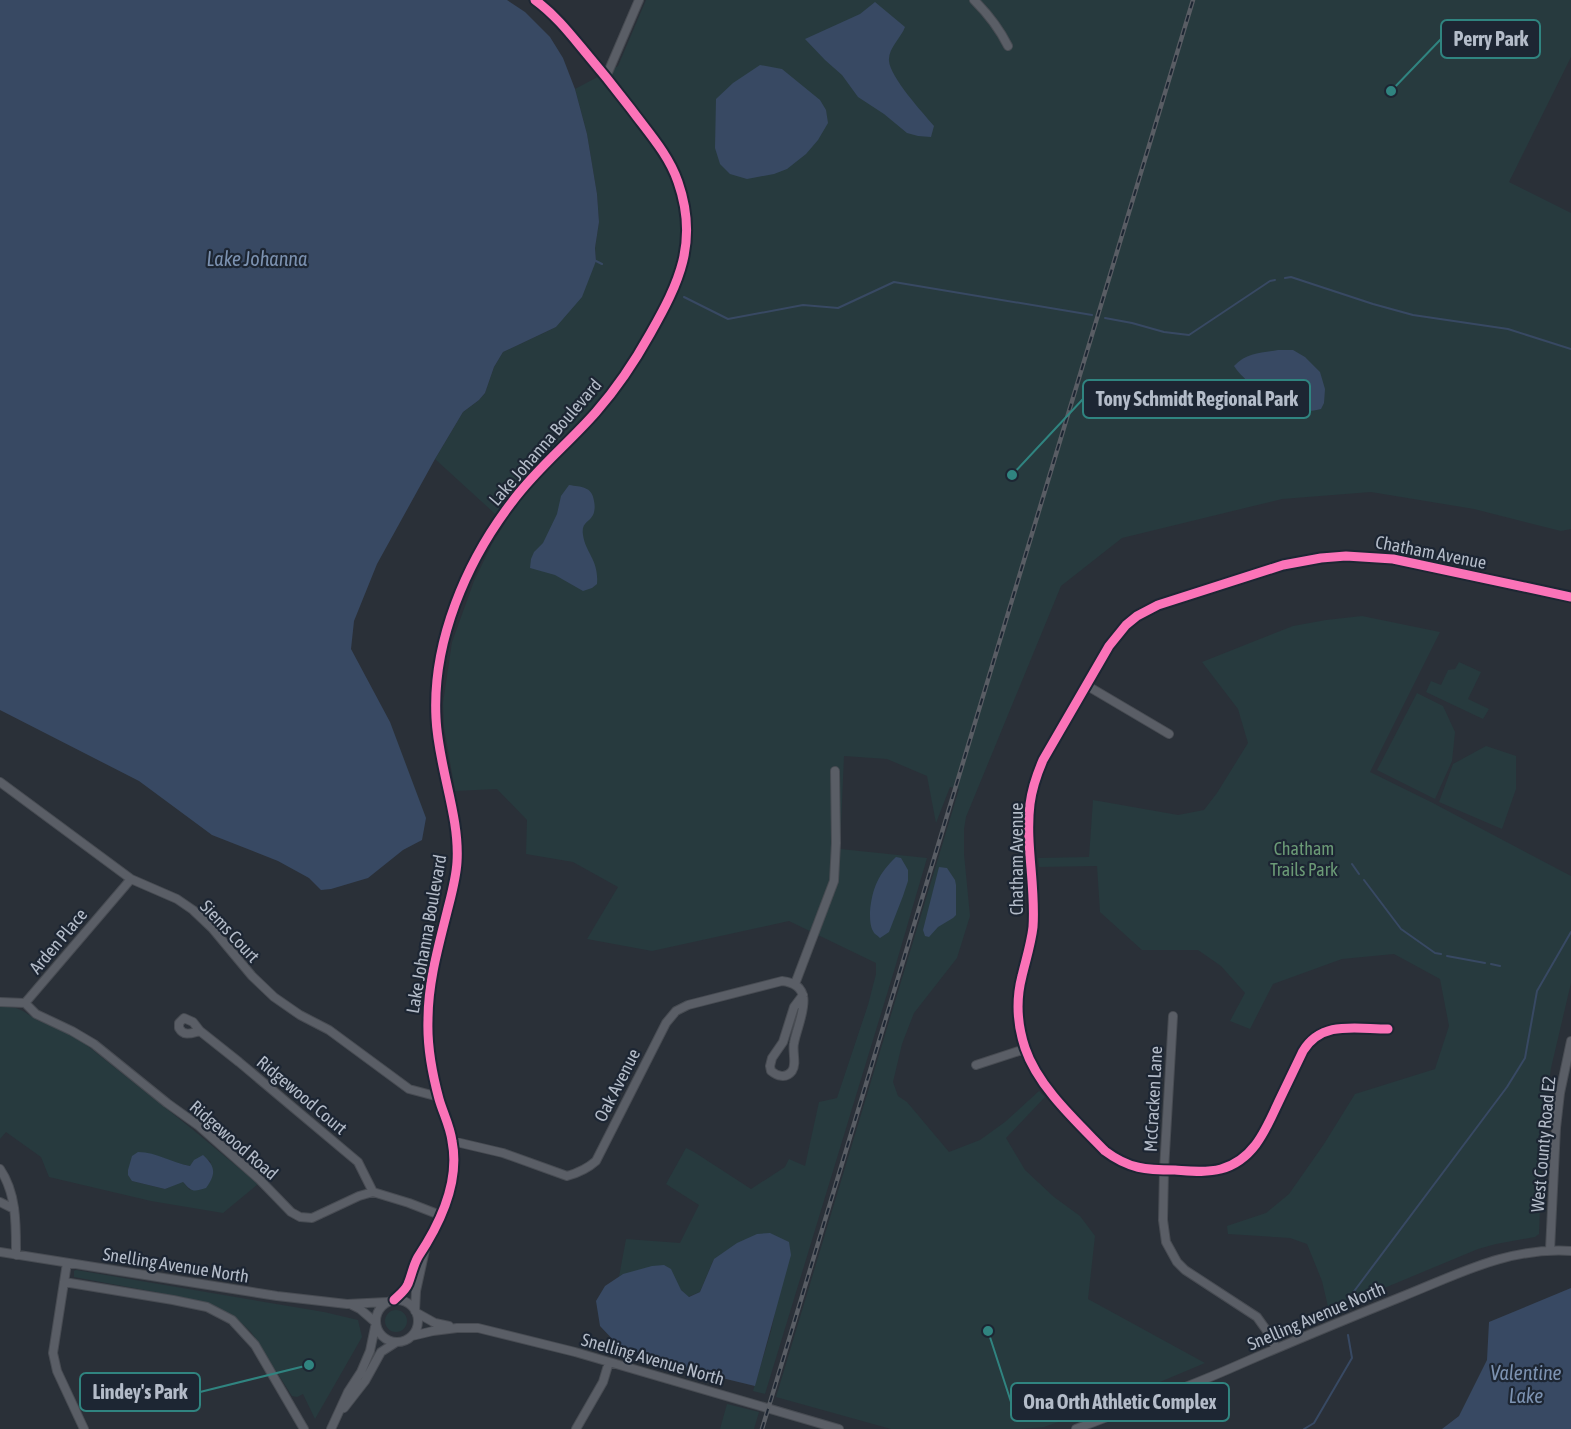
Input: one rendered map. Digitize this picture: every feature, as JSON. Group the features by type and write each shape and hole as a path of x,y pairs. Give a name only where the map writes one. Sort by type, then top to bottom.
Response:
{"street":[{"name":"Lake Johanna Boulevard","path":"390,1301 407,1285 413,1264 425,1246 440,1215 450,1190 453,1173 452,1141 439,1097 428,1037 429,991 457,865 456,832 438,742 436,719 437,677 446,634 472,567 500,518 527,483 596,412 634,361 670,297 679,275 687,235 686,216 679,183 655,140 556,17 535,0"},
{"path":"606,77 639,0"},
{"path":"974,0 1001,31 1008,46"},
{"name":"Chatham Avenue","path":"1388,1029 1338,1028 1315,1036 1303,1051 1263,1135 1245,1157 1234,1164 1213,1171 1148,1169 1125,1164 1105,1151 1048,1089 1025,1049 1019,1021 1019,989 1030,944 1034,908 1029,820 1032,791 1043,760 1113,641 1137,616 1158,605 1298,561 1346,556 1393,559 1571,597"},
{"path":"1086,685 1169,734"},
{"path":"803,994 794,1007 783,1042 770,1062 771,1071 778,1076 787,1075 793,1068 794,1044 802,1012 803,994 795,984 834,881 835,771"},
{"name":"Siems Court","path":"0,782 131,879 177,899 193,910 212,928 263,987 283,1004 329,1030 409,1089 439,1097"},
{"name":"Arden Place","path":"25,1003 131,879"},
{"name":"Oak Avenue","path":"452,1141 503,1153 567,1176 576,1174 596,1161 666,1023 676,1011 688,1005 782,981 795,984"},
{"path":"0,1002 25,1003"},
{"name":"Ridgewood Road","path":"25,1003 36,1014 94,1044 166,1103 199,1126 259,1179 295,1215 312,1218 359,1196 373,1192"},
{"name":"McCracken Lane","path":"1173,1016 1164,1170 1166,1242 1177,1262 1189,1274 1257,1317 1276,1348"},
{"name":"Ridgewood Court","path":"200,1031 358,1162 373,1192"},
{"name":"West County Road E2","path":"1550,1250 1556,1128 1560,1093 1571,1041"},
{"path":"976,1065 1025,1049"},
{"path":"0,1170 5,1177 14,1209 16,1255"},
{"path":"373,1192 440,1215"},
{"path":"0,1202 14,1209"},
{"name":"Lake Johanna Boulevard","path":"416,1312 416,1291 425,1246"},
{"name":"Snelling Avenue North","path":"1080,1428 1227,1370 1482,1264 1521,1253 1550,1250 1571,1251"},
{"name":"Snelling Avenue North","path":"0,1252 277,1296 348,1304 390,1301"},
{"path":"67,1263 53,1353 57,1371 84,1429"},
{"name":"Snelling Avenue North","path":"64,1282 207,1307 232,1320 255,1345 304,1429"},
{"path":"338,1417 348,1392 362,1371 370,1351 377,1312 381,1306 390,1301 400,1300 416,1312 418,1320 417,1328 412,1336 395,1343 382,1338 375,1324"},
{"name":"Snelling Avenue North","path":"348,1304 360,1309 375,1324"},
{"name":"Snelling Avenue North","path":"416,1312 435,1323 457,1328"},
{"name":"Snelling Avenue North","path":"412,1336 457,1328 478,1328 609,1362 839,1429"},
{"path":"331,1429 365,1381 381,1352 395,1343"},
{"path":"576,1429 603,1382 609,1362"}],"green space":[{"path":"646,0 1571,0 1571,57 1509,182 1571,213 1571,529 1561,531 1474,509 1371,492 1282,499 1122,538 1061,586 966,817 964,854 970,916 957,958 914,1013 902,1044 893,1082 898,1096 907,1102 949,1152 980,1140 1005,1122 1039,1091 1045,1097 1006,1138 1025,1170 1054,1197 1080,1216 1095,1236 1088,1299 1205,1363 1096,1409 1044,1427 891,1429 776,1397 959,789 950,787 936,823 927,776 887,759 844,756 840,849 927,858 765,1394 753,1391 771,1331 779,1294 714,1259 700,1292 688,1297 681,1290 623,1274 619,1277 626,1239 680,1243 699,1205 666,1184 686,1148 751,1189 785,1167 789,1159 805,1166 819,1102 837,1098 868,1005 876,974 876,963 789,921 652,951 587,939 618,887 573,862 526,854 527,820 497,789 455,791 444,727 443,703 452,642 474,581 505,523 435,459 463,412 485,393 494,367 503,352 556,327 596,261 595,248 599,222 597,194 587,134 575,89 618,66"},
{"name":"Chatham Trails Park","path":"1362,616 1440,632 1370,772 1571,876 1571,983 1551,1068 1543,1128 1539,1234 1535,1237 1478,1249 1329,1311 1322,1281 1307,1244 1290,1238 1228,1234 1227,1226 1266,1213 1289,1194 1355,1094 1435,1069 1449,1026 1440,979 1394,954 1342,959 1273,984 1250,1029 1230,1021 1245,993 1221,966 1198,950 1142,950 1100,912 1097,866 1039,867 1038,858 1089,857 1093,800 1178,815 1204,810 1248,743 1238,709 1202,662 1293,626"},
{"path":"1459,662 1481,672 1468,699 1489,709 1483,719 1426,692 1431,681 1441,685 1448,670 1455,669"},
{"path":"1417,693 1443,706 1455,732 1452,761 1435,799 1377,770"},
{"path":"1486,746 1516,756 1516,789 1502,829 1439,802 1453,764"},
{"path":"0,1006 23,1011 84,1043 258,1184 223,1213 151,1201 49,1177 41,1157 6,1132 0,1139","holes":["203,1156 211,1162 190,1190 183,1182 165,1189 132,1181 163,1158 190,1166"]},
{"path":"76,1270 324,1312 358,1320 362,1337 315,1419 303,1394 297,1397 292,1396 251,1332 221,1309 177,1296 74,1277"},
{"path":"396,1310 404,1313 407,1321 404,1329 396,1332 388,1329 385,1321 388,1313"},
{"path":"727,1404 759,1412 754,1429 720,1429"}],"water":[{"name":"Lake Johanna","path":"0,0 507,0 525,12 550,37 563,58 575,89 587,134 597,194 599,222 595,248 596,261 582,297 556,327 503,352 494,367 485,393 463,412 435,459 377,564 354,621 351,649 390,722 426,818 422,840 403,850 368,878 321,890 309,878 278,861 212,835 139,781 0,710"},
{"path":"875,2 905,27 889,56 889,61 901,85 934,126 931,137 907,133 858,97 842,75 805,39 860,14"},
{"path":"760,65 782,69 820,100 826,110 828,123 806,154 787,169 747,179 730,174 720,164 715,148 716,99 733,83"},
{"path":"1278,350 1293,350 1305,357 1320,372 1325,389 1321,409 1300,411 1280,404 1253,386 1234,366 1249,356"},
{"path":"569,485 582,487 591,492 595,508 591,518 584,525 583,531 596,569 597,584 583,591 555,575 530,568 534,552 543,543 557,514 561,496"},
{"path":"896,857 901,858 908,870 908,881 889,932 880,938 873,932 871,924 870,912 873,896 881,875"},
{"path":"939,867 947,868 955,880 956,915 938,927 929,937 925,936 923,930"},
{"path":"138,1152 190,1166 194,1160 203,1155 212,1167 212,1179 206,1188 195,1190 183,1182 165,1189 132,1181 128,1170 132,1156"},
{"path":"770,1233 789,1242 791,1255 755,1386 693,1371 636,1352 617,1344 600,1326 596,1301 605,1286 623,1274 664,1265 671,1269 681,1290 689,1297 700,1292 714,1259 737,1243 757,1234"},
{"name":"Valentine Lake","path":"1571,1288 1571,1429 1442,1429 1459,1416 1487,1360 1489,1322"}],"waterway":[{"path":"596,261 602,264"},
{"path":"1285,278 1291,277 1413,315 1508,329 1571,349"},
{"path":"1105,318 1164,332 1189,335 1270,281 1275,280"},
{"path":"684,297 728,319 803,305 838,308 894,282 1092,315"},
{"path":"1352,864 1359,874"},
{"path":"1364,880 1401,929 1435,953 1441,954"},
{"path":"1352,1294 1507,1087 1525,1058 1537,991 1571,932"},
{"path":"1447,956 1485,963"},
{"path":"1491,964 1500,966"},
{"path":"1304,1429 1314,1423 1352,1358 1348,1335"}],"railway":[{"path":"762,1429 1193,0"}],"cycle path":[{"path":"394,1300 407,1286 416,1260 441,1216 451,1187 453,1171 454,1156 451,1135 434,1079 428,1030 428,1006 432,979 457,862 455,827 436,718 436,689 446,632 467,577 495,525 531,478 604,403 638,354 670,297 683,261 686,243 687,224 684,204 678,182 664,153 619,93 570,34 535,0"},
{"path":"1388,1029 1341,1028 1320,1034 1311,1041 1303,1051 1258,1142 1242,1159 1232,1165 1204,1171 1146,1169 1122,1162 1105,1151 1059,1103 1039,1076 1025,1048 1020,1030 1019,994 1031,939 1034,912 1029,834 1030,804 1043,760 1109,646 1126,625 1137,616 1158,605 1283,565 1346,556 1393,559 1571,597"}],"place":[{"name":"Perry Park","path":"1391,91"},
{"name":"Tony Schmidt Regional Park","path":"1012,475"},
{"name":"Ona Orth Athletic Complex","path":"988,1331"},
{"name":"Lindey's Park","path":"309,1365"}]}
